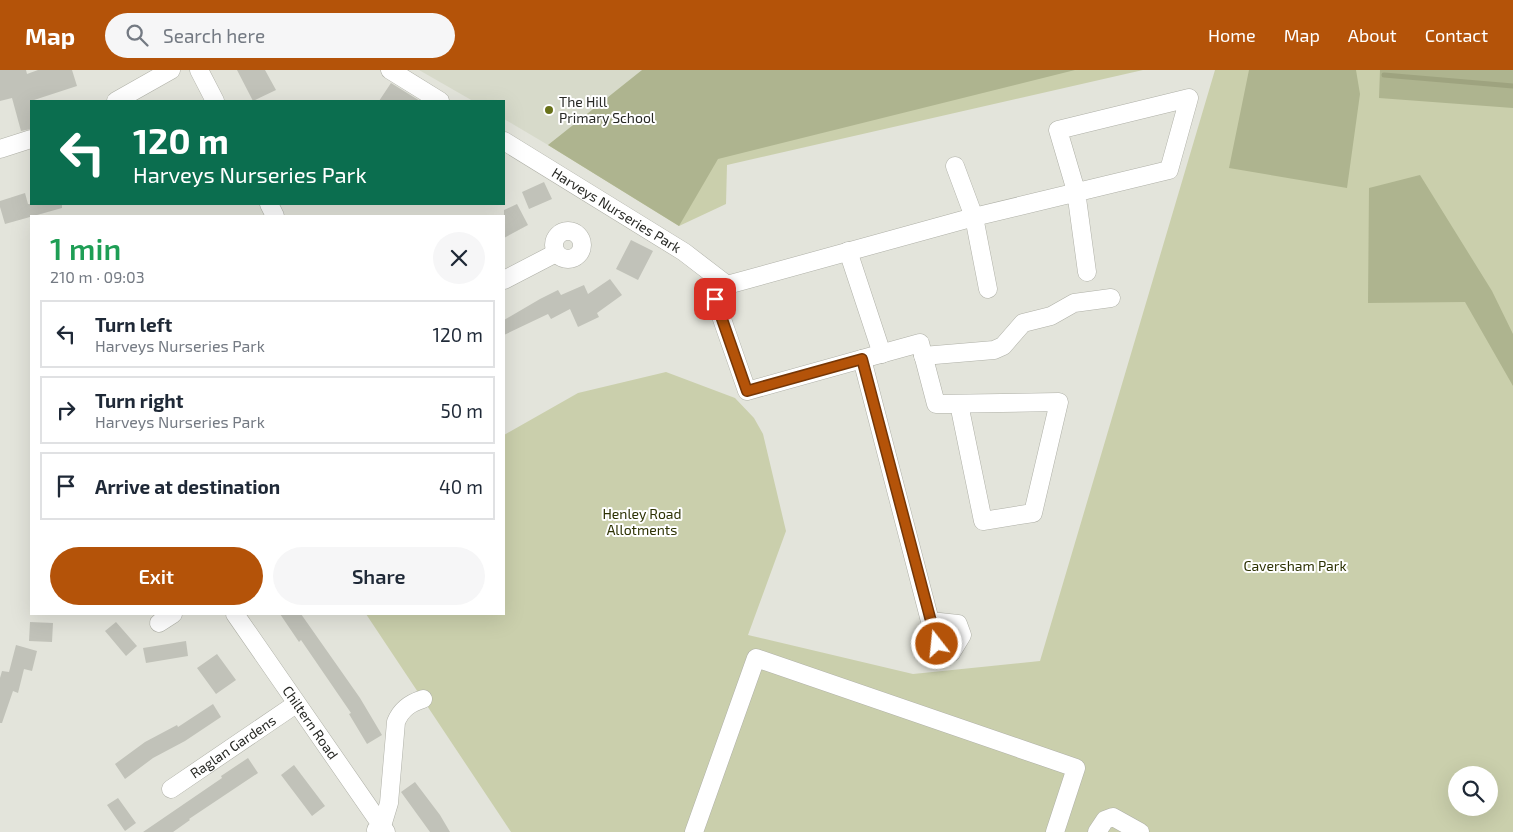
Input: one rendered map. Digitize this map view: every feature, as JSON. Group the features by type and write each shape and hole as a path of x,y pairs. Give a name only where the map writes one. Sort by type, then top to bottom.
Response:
{"street":[{"path":"118,100 171,70"},
{"path":"199,70 214,100"},
{"path":"390,70 438,100"},
{"path":"959,404 983,521 1033,513 1059,402 936,404 920,343 747,391 715,299 727,285 974,216 1076,191 1169,170 1189,98 1058,130 1076,191 1087,272"},
{"path":"0,149 30,139"},
{"name":"Harveys Nurseries Park","path":"505,142 684,252 727,285"},
{"path":"955,166 974,216 988,289"},
{"path":"848,251 882,354"},
{"path":"505,279 556,253"},
{"path":"923,356 994,350 1003,346 1023,323 1052,316 1074,303 1111,298"},
{"path":"862,359 930,620"},
{"name":"Chiltern Road","path":"236,615 381,830"},
{"path":"694,832 756,658 1076,768 1055,832"},
{"path":"381,830 389,803 396,722 399,714 412,702 423,699"},
{"name":"Raglan Gardens","path":"171,789 296,704"},
{"path":"1097,832 1104,820 1113,817 1140,832"}],"shaded area":[{"name":"The Hill Primary School","path":"419,70 647,70 548,145 505,120 505,100 471,100"}],"green space":[{"path":"642,70 1075,70 718,159 679,226 548,145"},
{"path":"647,70 1143,70 727,165 726,204 679,226 548,145"},
{"path":"1215,70 1513,70 1513,832 511,832 367,615 505,615 505,434 578,393 666,372 735,398 754,418 763,434 786,531 748,635 913,674 1040,661"},
{"path":"1249,70 1356,70 1360,94 1347,188 1229,168"},
{"path":"1380,70 1513,70 1513,108 1379,98"},
{"path":"1420,175 1492,291 1513,334 1513,386 1465,302 1368,303 1369,188"}],"building":[{"path":"0,70 26,70 27,74 38,70 72,70 77,86 30,100 30,129 21,131 12,98 0,101"},
{"path":"237,70 265,70 276,90 252,100"},
{"path":"391,83 418,100 380,100"},
{"path":"544,182 552,199 529,209 522,192"},
{"path":"25,193 30,205 62,205 62,208 37,215 30,215 30,217 5,224 0,201"},
{"path":"517,204 528,225 505,237 504,210"},
{"path":"631,240 653,251 638,280 616,269"},
{"path":"610,279 622,295 597,313 599,317 578,327 570,309 551,319 548,314 505,335 505,319 558,290 561,295 584,285 588,294"},
{"path":"281,615 302,615 360,698 382,735 367,744 349,714 351,713 301,640 299,642"},
{"path":"30,622 53,623 52,642 29,641"},
{"path":"116,622 137,646 126,656 105,631"},
{"path":"186,641 188,656 146,663 143,648"},
{"path":"16,645 37,651 32,671 24,669 18,693 13,691 2,723 0,723 0,678 2,671 9,672"},
{"path":"217,654 236,680 216,694 197,668"},
{"path":"213,704 221,717 185,741 153,758 125,779 115,764 145,742 177,725 178,727"},
{"path":"248,758 258,773 189,819 173,832 143,832 222,778 221,776"},
{"path":"294,765 325,806 312,816 281,775"},
{"path":"415,782 440,815 450,832 430,832 401,792"},
{"path":"118,798 136,823 125,831 107,805"}],"waterway":[{"path":"1384,75 1513,86"}],"place":[{"name":"The Hill Primary School","path":"549,110"}],"route":[{"path":"715,299 747,391 862,359 937,644"}],"park label":[{"name":"Henley Road Allotments","path":"642,522"},
{"name":"Caversham Park","path":"1295,566"}]}
